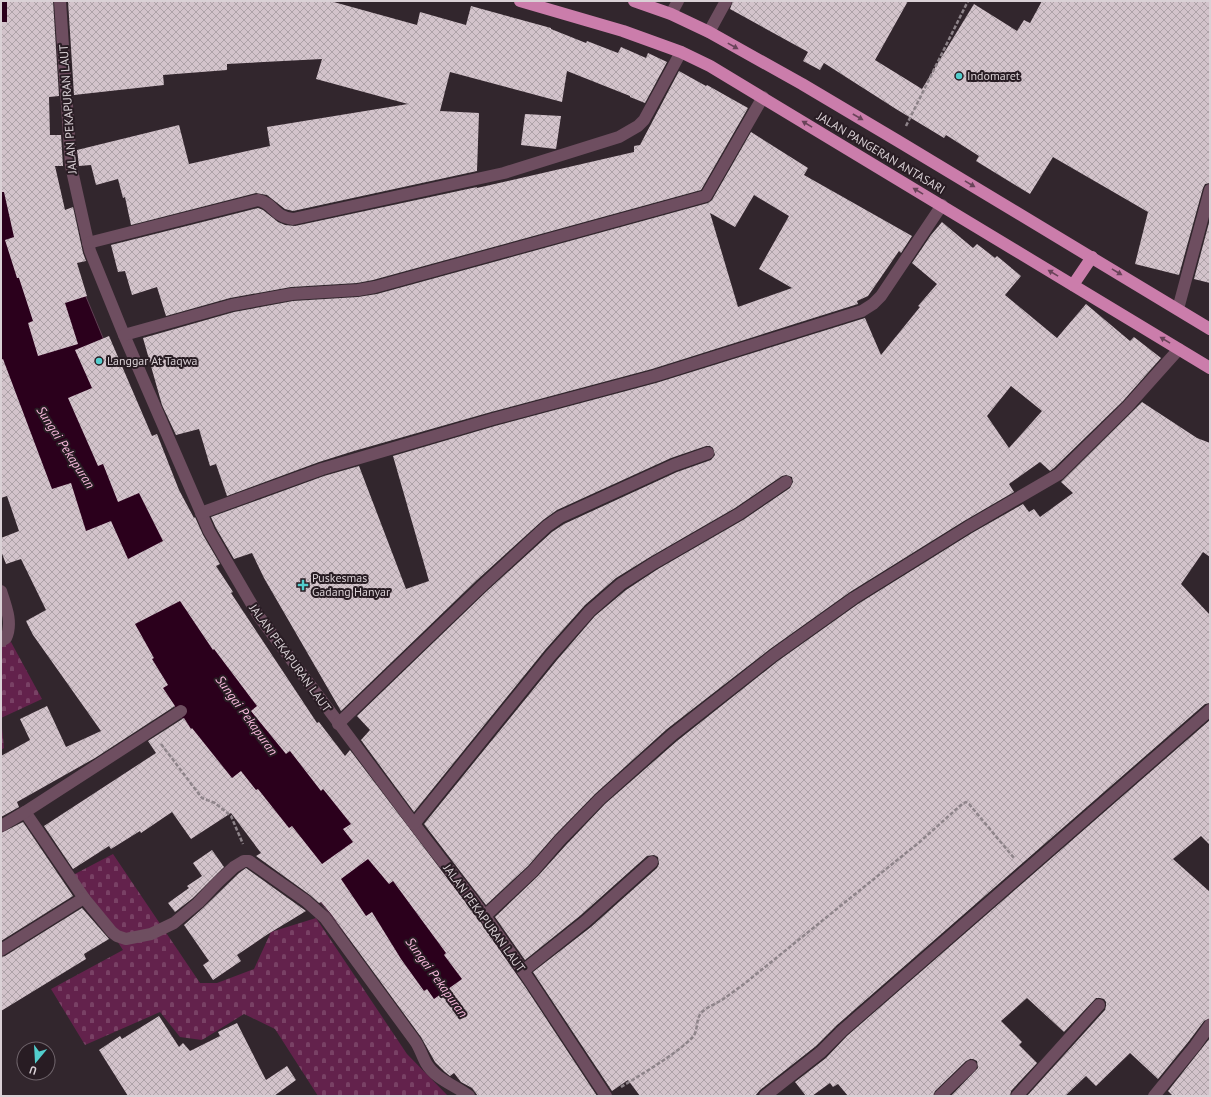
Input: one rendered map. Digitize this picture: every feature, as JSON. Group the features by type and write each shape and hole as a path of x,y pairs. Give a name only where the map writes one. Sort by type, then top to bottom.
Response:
{"highway":[{"name":"JALAN PANGERAN ANTASARI","path":"520,1 624,31 681,52 710,66 1210,368"},
{"name":"JALAN PANGERAN ANTASARI","path":"634,1 671,14 709,32 802,84 1210,328"},
{"path":"1073,285 1092,257"}],"street":[{"name":"JALAN PEKAPURAN LAUT","path":"60,1 71,166 90,251 124,335 209,531 258,615 338,724 485,916 606,1096"},
{"path":"671,14 678,1"},
{"path":"709,32 726,1"},
{"path":"88,243 258,200 265,202 279,216 293,219 504,173 619,137 638,126 644,120 681,52"},
{"path":"124,335 232,305 292,294 358,290 375,287 706,196 763,97"},
{"path":"1178,310 1210,190"},
{"path":"201,513 322,469 493,419 654,376 862,311 874,304 881,296 942,206"},
{"path":"485,916 533,872 560,840 600,799 672,735 774,655 854,598 968,527 1059,474 1128,406 1179,349"},
{"path":"338,724 547,526 560,518 660,471 708,453"},
{"path":"414,824 546,661 590,611 621,584 654,563 739,514 786,482"},
{"path":"1,591 10,626 6,638 1,641"},
{"path":"765,1096 821,1052 842,1031 1210,710"},
{"path":"1,826 181,711"},
{"path":"25,812 84,898 117,936 126,939 151,934 174,923 198,903 234,867 244,861 249,861 306,901 325,918 415,1041 421,1050 426,1063 432,1071 440,1078 469,1096"},
{"path":"523,971 586,920 652,862"},
{"path":"1,950 84,898"},
{"path":"1017,1096 1099,1005"},
{"path":"1154,1096 1195,1046 1210,1025"},
{"path":"940,1096 971,1066"}],"path":[{"path":"898,141 968,1"},
{"path":"151,731 202,798 215,803 231,816 249,861"},
{"path":"619,1088 679,1049 696,1033 698,1019 706,1009 750,979 922,840 962,804 966,802 969,804 1025,871"}],"green space":[{"path":"11,642 42,699 1,718 1,646"},
{"path":"1,718 4,748 1,750"},
{"path":"113,854 200,983 217,983 254,969 271,932 316,918 407,1054 448,1096 318,1096 275,1029 244,1014 202,1040 180,1037 160,1012 85,1045 51,989 123,950 73,875"}],"water":[{"name":"Sungai Pekapuran","path":"1,1 40,1 41,97 65,246 125,391 202,558 273,665 582,1096 439,1051 219,775 171,701 1,473"}],"building":[{"path":"7,1 53,1 59,96 49,97 50,135 61,135 63,166 55,166 65,210 73,207 86,261 77,263 87,296 65,303 78,344 38,356 28,323 33,321 5,240 14,237 4,192 1,192 1,22 7,22"},
{"path":"68,1 330,1 417,25 420,12 466,25 471,6 551,28 586,43 587,41 618,53 621,47 646,58 648,53 667,62 645,103 567,71 562,102 450,72 440,111 479,113 477,171 293,211 285,209 267,195 256,193 131,225 125,197 123,198 118,179 96,185 91,165 79,166 77,150 179,125 189,164 270,146 267,127 408,104 316,79 322,59 227,64 227,70 163,75 164,85 74,95"},
{"path":"733,1 908,1 875,60 922,89 974,4 1017,31 1024,20 1030,23 1042,1 1210,1 1210,183 1205,184 1203,188 1179,275 1135,264 1148,212 1053,157 1030,194 976,161 979,156 946,135 944,138 824,63 820,70 803,61 808,52 730,9"},
{"path":"679,71 748,108 701,190 373,280 357,283 291,287 230,298 166,316 157,287 132,295 125,271 118,272 111,245 258,208 263,210 278,222 285,225 295,226 477,188 634,152 634,146 640,145"},
{"path":"525,114 561,116 556,149 521,145"},
{"path":"751,132 808,168 804,175 912,236 901,253 899,251 868,296 857,301 858,304 652,369 491,412 354,451 319,462 227,496 216,464 210,466 199,429 176,435 162,405 143,338 234,312 293,301 358,297 377,294 708,203 712,200","holes":["754,195 789,216 759,269 792,288 738,307 710,213 735,227"]},
{"path":"1210,219 1210,283 1194,279"},
{"path":"942,222 973,248 977,244 995,258 997,256 1021,276 1005,295 1057,338 1086,304 1130,341 1134,337 1161,358 1123,401 1054,468 1050,471 1040,462 1009,484 1014,492 964,521 850,592 770,649 667,729 595,794 555,835 528,866 486,905 424,824 557,660 595,616 626,590 658,569 743,520 790,488 793,482 792,477 786,475 782,476 735,508 616,578 585,605 545,650 414,812 361,740 370,730 357,716 487,591 552,532 564,524 677,472 711,460 715,455 713,448 706,446 671,458 557,510 543,520 477,580 341,711 264,578 252,553 234,559 211,517 324,476 359,466 406,589 429,581 393,456 495,426 656,383 865,318 881,355 920,307 918,306 937,284 912,263 931,235","holes":["1011,386 1042,411 1009,448 987,416"]},
{"path":"109,336 152,436 157,434 179,490 220,564 216,566 233,592 231,593 317,723 319,722 345,756 350,750 479,920 597,1096 478,1096 472,1088 461,1082 454,1073 450,1076 435,1062 421,1037 331,914 321,902 319,903 256,856 261,853 231,813 191,839 172,812 141,833 140,831 111,849 109,846 73,869 44,826 156,753 148,741 184,718 191,729 192,728 232,778 241,771 256,790 258,789 289,828 292,826 322,864 353,842 343,829 351,824 323,789 321,791 290,751 286,754 251,711 257,706 214,649 213,650 180,601 135,624 154,658 152,659 168,685 163,688 175,706 95,758 17,802 19,807 1,817 1,756 30,740 20,719 47,706 66,747 101,731 33,635 26,621 46,610 21,559 6,564 1,551 1,538 19,531 7,496 1,498 1,360 3,359 52,489 71,483 86,531 111,521 128,559 163,541 139,493 118,502 103,464 98,466 68,398 92,388 75,350","holes":["368,859 389,884 393,881 446,953 444,955 462,979 434,999 427,989 424,991 401,959 372,912 366,916 341,879"]},
{"path":"1142,402 1197,438 1210,443 1210,557 1203,552 1181,584 1210,615 1210,703 1205,704 837,1025 816,1046 760,1090 755,1096 640,1096 628,1080 612,1091 533,972 591,927 657,868 659,864 658,857 654,855 647,856 581,915 525,960 495,917 538,876 605,804 677,741 778,661 858,604 972,533 1023,504 1029,512 1034,509 1040,517 1073,493 1061,482"},
{"path":"1210,720 1210,845 1201,836 1173,859 1210,892 1210,1018 1204,1021 1158,1079 1130,1053 1096,1086 1086,1076 1065,1096 1027,1096 1105,1010 1106,1002 1104,999 1096,998 1064,1032 1027,998 1001,1021 1022,1042 1019,1045 1037,1063 1011,1091 1010,1096 951,1096 978,1068 977,1061 970,1059 966,1061 935,1091 933,1096 848,1096 838,1084 833,1087 830,1083 812,1096 806,1096 795,1082 826,1058 847,1036"},
{"path":"23,822 73,896 1,941 1,833"},
{"path":"212,850 224,867 193,898 175,912 168,903 189,888 187,886 202,876 193,863"},
{"path":"246,868 306,911 237,955 241,961 213,980 203,965 209,961 184,925"},
{"path":"82,908 109,939 84,954 86,959 1,1011 1,957 5,956"},
{"path":"159,1016 179,1047 183,1043 190,1051 220,1036 218,1032 237,1023 266,1080 287,1066 296,1080 274,1096 128,1096 99,1050 120,1036 122,1039"},
{"path":"1210,1038 1210,1096 1173,1096 1168,1091"}],"place":[{"name":"Indomaret","path":"959,76"},
{"name":"Langgar At Taqwa","path":"99,361"},
{"name":"Puskesmas Gadang Hanyar","path":"303,585"}]}
